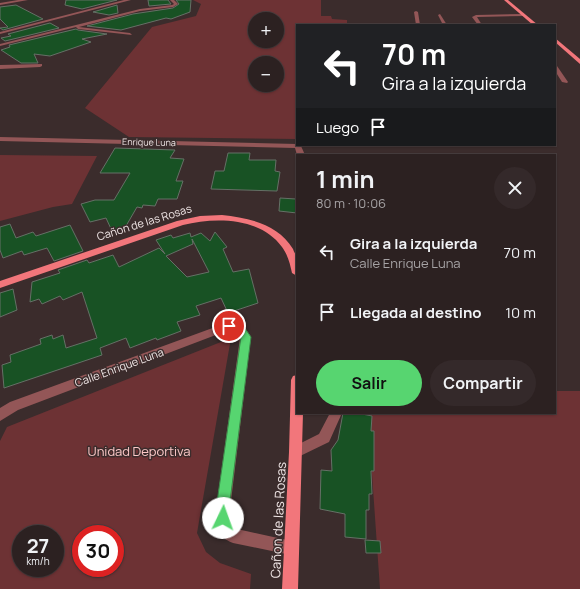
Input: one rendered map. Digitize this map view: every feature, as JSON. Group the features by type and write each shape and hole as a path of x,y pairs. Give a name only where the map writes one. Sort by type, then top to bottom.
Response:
{"main road":[{"path":"506,0 535,24"},
{"path":"556,40 580,62"},
{"name":"Cañon de las Rosas","path":"0,285 180,223 207,218 238,219 259,225 282,239 295,259 296,266"},
{"name":"Cañon de las Rosas","path":"290,589 297,414"}],"street":[{"path":"0,4 26,0"},
{"path":"0,34 129,0"},
{"path":"0,45 140,10 173,6 176,4 172,0"},
{"path":"515,7 512,9 518,20"},
{"path":"416,12 418,24"},
{"path":"440,15 445,24"},
{"path":"479,24 474,17 523,15"},
{"path":"70,28 130,34"},
{"path":"0,67 40,65"},
{"path":"556,68 565,82"},
{"name":"Enrique Luna","path":"0,138 296,146"},
{"name":"Calle Enrique Luna","path":"0,415 14,406 229,326 240,329 246,337 223,509 223,526 233,536 291,547"},
{"path":"296,452 324,438 336,414"}],"green space":[{"path":"193,0 321,0 321,16 331,16 332,19 347,20 347,24 296,24 296,139 129,137 85,108 152,27 196,16 201,4"},
{"path":"0,155 97,156 72,204 53,207 0,221"},
{"name":"Unidad Deportiva","path":"231,338 197,533 206,552 220,563 251,574 250,589 0,589 0,441 7,427"},
{"path":"556,391 580,391 580,589 380,589 369,431 365,414 556,414"}],"building":[{"path":"66,0 117,0 82,9 65,5"},
{"path":"148,0 168,0 171,4 149,6"},
{"path":"176,0 191,0 190,12 171,19 166,18 121,30 87,26 133,14 173,8 179,4"},
{"path":"16,5 43,19 3,30 0,28 8,27 0,19 0,7"},
{"path":"117,5 118,13 109,15 93,12"},
{"path":"50,23 59,28 5,41 1,38 11,36 8,34"},
{"path":"76,29 107,34 82,39 91,42 50,56 34,54 38,63 21,63 1,50 10,47 9,45"},
{"path":"115,148 175,150 170,158 184,159 176,181 183,181 177,199 158,199 155,206 143,205 142,208 137,207 126,226 112,231 106,218 90,222 81,204 95,200 114,200 130,173 100,173"},
{"path":"228,153 250,153 249,160 276,160 275,171 280,172 277,191 211,189 215,171 224,171"},
{"path":"280,198 296,199 296,213 279,211"},
{"path":"10,224 16,238 33,232 36,236 70,225 83,251 54,261 47,248 24,255 22,251 3,258 0,250 0,227"},
{"path":"215,232 227,247 223,249 233,272 249,269 258,303 228,313 221,298 196,306 200,315 177,322 181,331 157,340 156,338 130,348 126,338 100,348 102,355 4,388 2,365 11,362 10,355 41,344 40,339 52,335 53,339 63,335 66,348 97,338 82,292 63,300 60,296 42,304 39,299 30,302 32,282 60,273 58,270 87,260 89,263 113,255 119,267 159,248 165,254 156,240 171,235 173,238 190,233 191,237 201,233 210,241","holes":["192,239 209,272 187,277 166,256 193,244"]},
{"path":"13,289 17,310 0,317 0,293"},
{"path":"343,414 362,414 372,416 371,431 374,431 374,471 371,471 372,494 369,494 369,510 366,510 366,539 345,537 345,514 320,509 321,470 332,471 331,450 338,440"},
{"path":"365,540 380,541 381,553 366,553"}],"route":[{"path":"223,518 246,337 240,329 229,326"}]}
